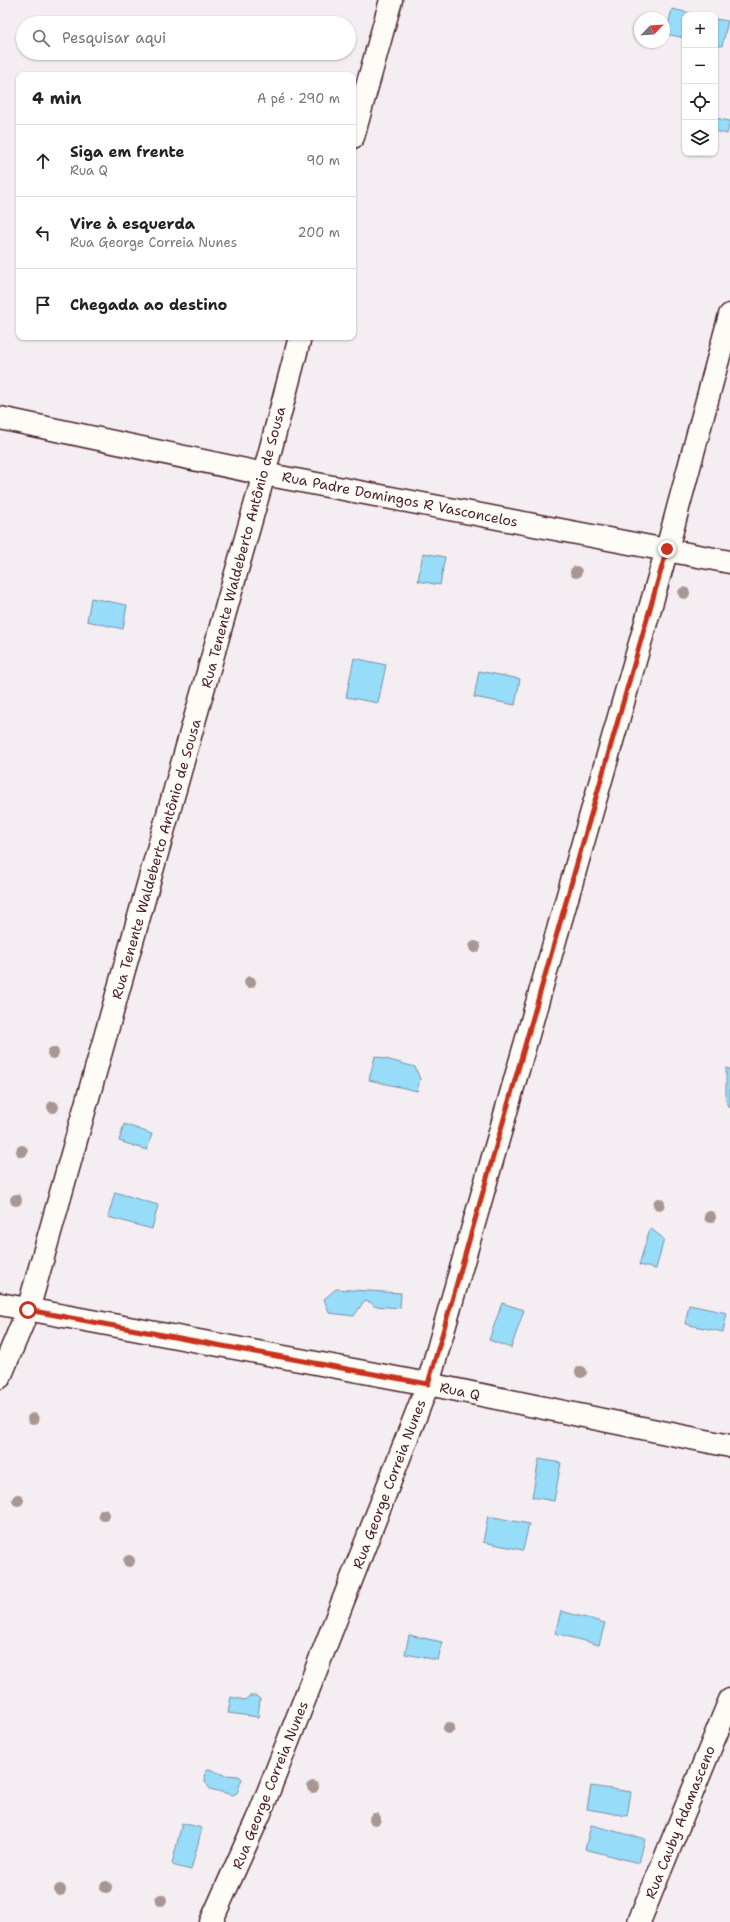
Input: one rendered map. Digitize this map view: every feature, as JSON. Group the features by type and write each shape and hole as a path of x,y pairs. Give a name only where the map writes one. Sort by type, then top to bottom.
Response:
{"street":[{"path":"356,126 391,0"},
{"name":"Rua George Correia Nunes","path":"211,1922 260,1813 428,1384 667,549 730,315"},
{"name":"Rua Tenente Waldeberto Antônio de Sousa","path":"0,1377 28,1310 264,474 299,340"},
{"name":"Rua Padre Domingos R Vasconcelos","path":"0,418 264,474 730,562"},
{"name":"Rua Q","path":"0,1304 428,1384 730,1446"},
{"name":"Rua Cauby Adamasceno","path":"639,1922 730,1700"}],"water":[{"path":"672,9 686,12 682,12 682,37 670,35 670,17"},
{"path":"718,19 728,21 722,46 718,45"},
{"path":"718,119 730,121 727,134 718,132"},
{"path":"423,553 445,557 440,585 418,581"},
{"path":"91,598 127,605 123,629 87,621"},
{"path":"354,658 386,665 378,703 346,697"},
{"path":"479,671 520,679 515,705 474,697"},
{"path":"375,1056 415,1067 420,1079 417,1091 369,1080"},
{"path":"726,1068 730,1069 730,1108 726,1101"},
{"path":"124,1124 152,1134 147,1150 119,1141"},
{"path":"115,1192 158,1205 152,1229 108,1217"},
{"path":"650,1228 664,1239 656,1269 639,1265"},
{"path":"336,1289 401,1293 400,1308 374,1306 370,1302 364,1301 354,1316 329,1313 324,1299"},
{"path":"502,1303 524,1310 511,1348 489,1340"},
{"path":"689,1305 727,1313 723,1332 685,1324"},
{"path":"539,1459 561,1463 554,1501 532,1497"},
{"path":"488,1516 529,1524 523,1550 483,1542"},
{"path":"561,1611 605,1623 599,1645 555,1633"},
{"path":"409,1635 442,1642 438,1660 405,1654"},
{"path":"249,1696 256,1696 260,1699 258,1717 228,1713 231,1697 245,1700"},
{"path":"209,1769 224,1775 239,1776 242,1779 237,1793 233,1795 210,1789 205,1781 206,1770"},
{"path":"591,1786 631,1792 627,1816 587,1809"},
{"path":"182,1823 202,1828 191,1870 172,1864"},
{"path":"591,1825 645,1839 639,1863 585,1849"}],"route":[{"path":"28,1310 428,1384 667,549"}]}
